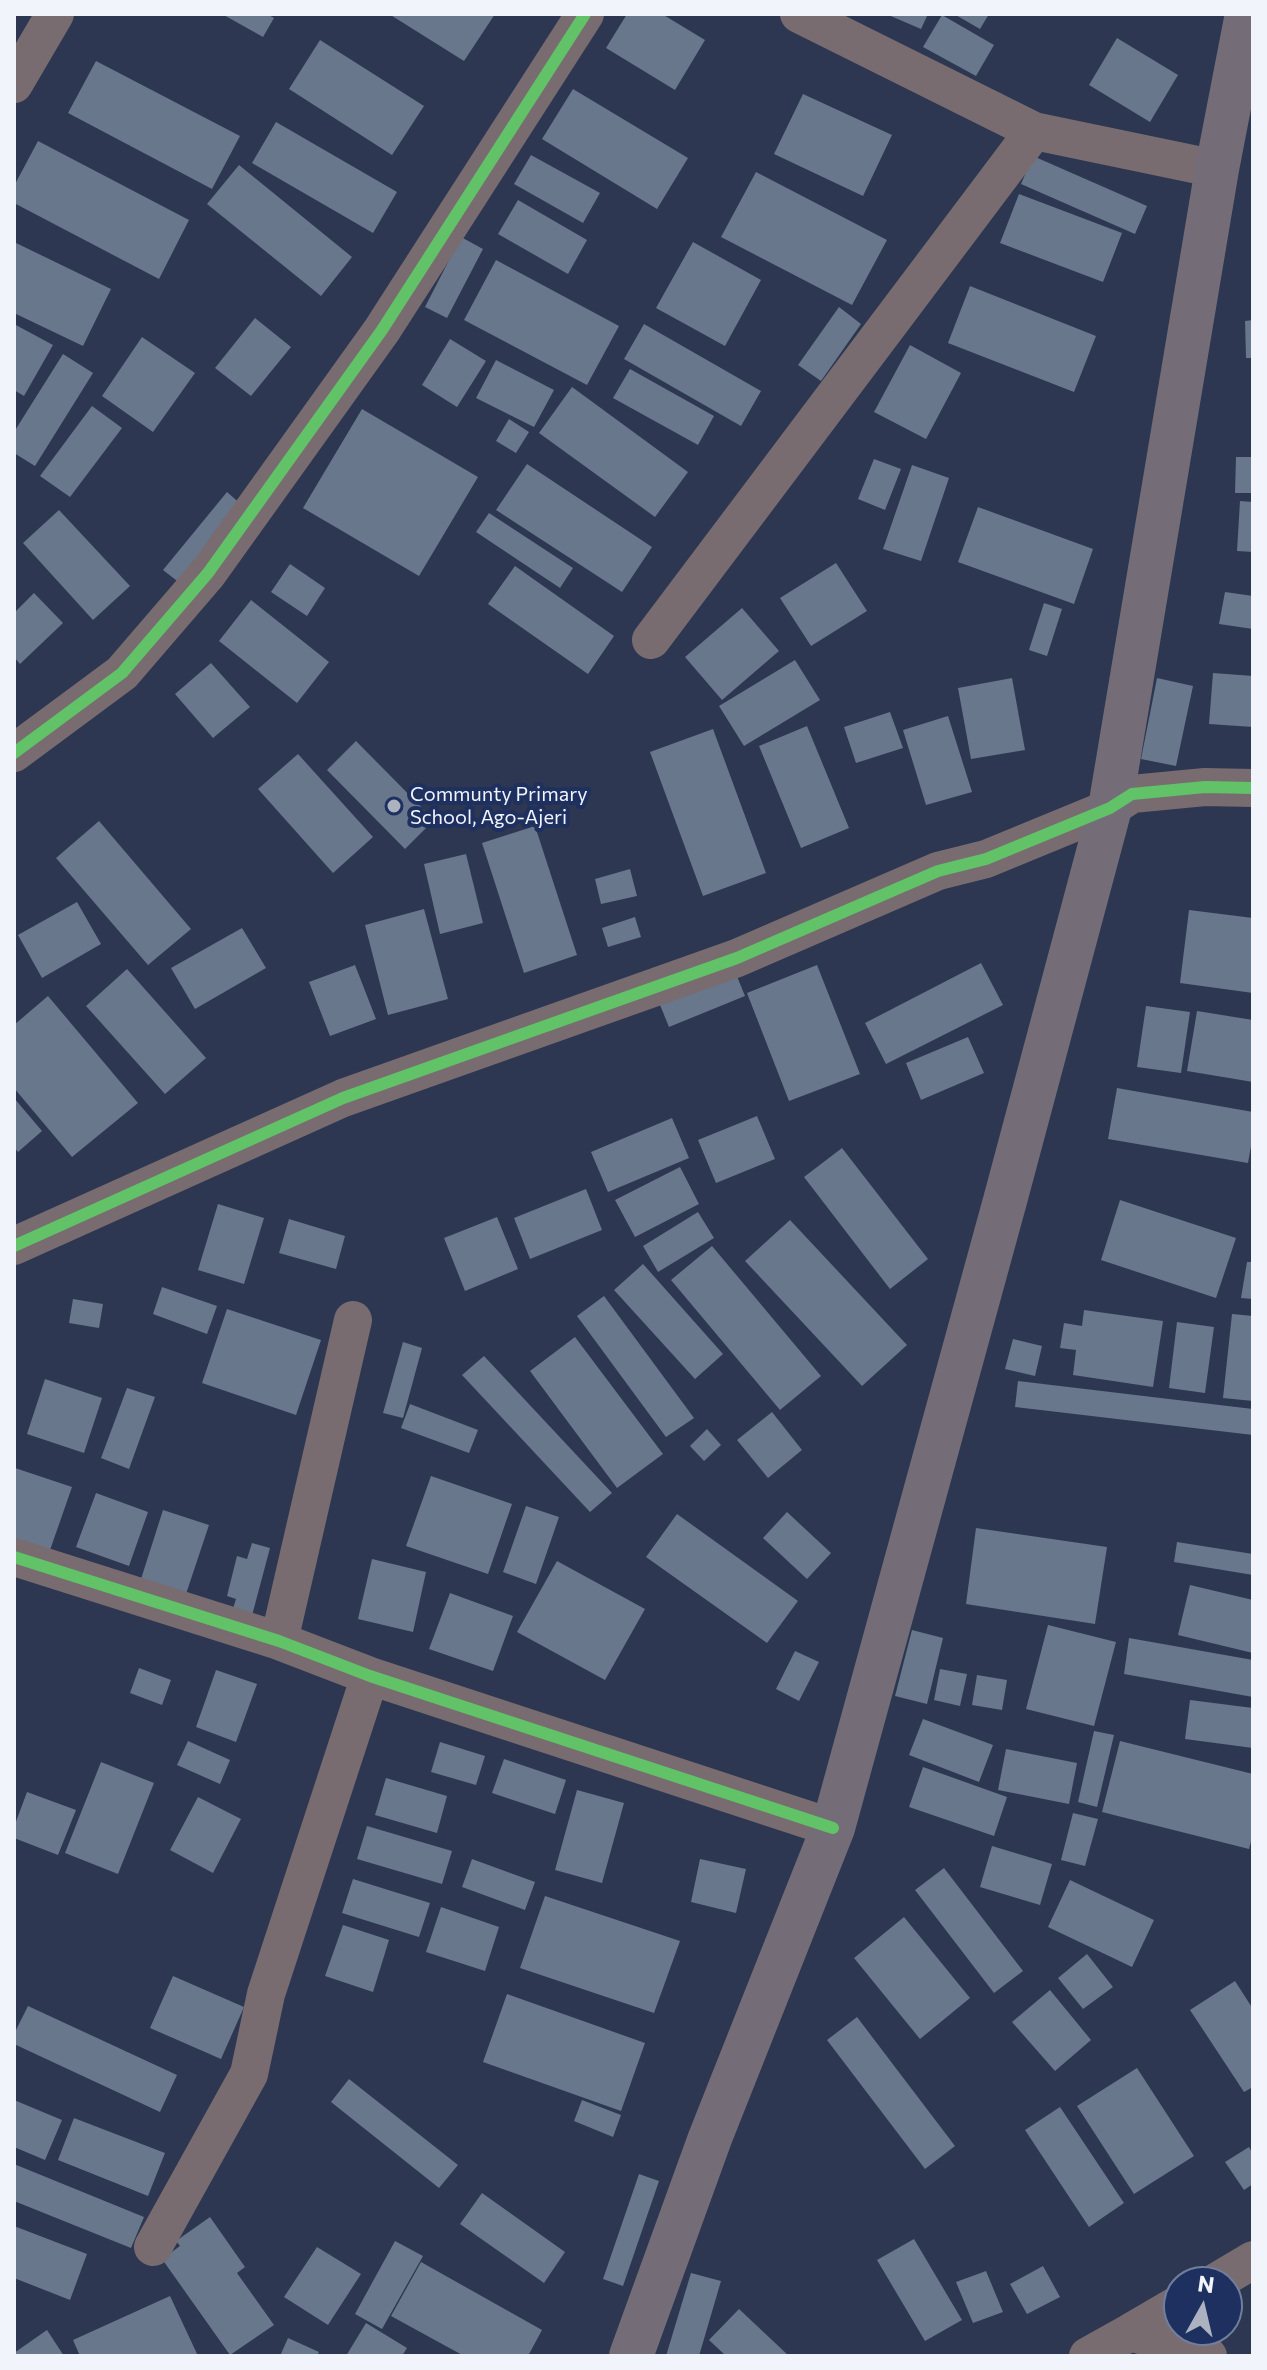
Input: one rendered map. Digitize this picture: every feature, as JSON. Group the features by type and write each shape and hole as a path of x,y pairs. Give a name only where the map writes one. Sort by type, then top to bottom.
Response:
{"main road":[{"path":"631,2356 710,2138 833,1828 1110,808 1217,169 1247,14"}],"street":[{"path":"14,84 55,14"},
{"path":"14,753 122,673 208,573 382,330 585,14"},
{"path":"799,14 1034,131 1217,169"},
{"path":"651,640 1034,131"},
{"path":"14,1246 343,1098 737,958 938,871 986,859 1110,808 1132,794 1205,787 1253,788"},
{"path":"279,1641 353,1320"},
{"path":"14,1557 279,1641 370,1676 833,1828"},
{"path":"153,2247 249,2074 266,1994 370,1676"},
{"path":"1088,2356 1163,2313"},
{"path":"1131,2332 1208,2356"}],"building":[{"path":"222,14 267,14 274,18 263,37"},
{"path":"389,14 495,14 464,61"},
{"path":"627,14 662,14 705,40 675,90 606,48"},
{"path":"886,14 928,14 921,29"},
{"path":"954,14 989,14 980,29"},
{"path":"942,15 994,45 976,76 923,47"},
{"path":"1117,38 1178,75 1150,122 1089,85"},
{"path":"320,40 424,106 392,155 289,89"},
{"path":"96,61 240,136 212,189 68,113"},
{"path":"573,89 688,158 657,209 542,139"},
{"path":"803,94 892,135 863,196 774,154"},
{"path":"276,122 397,192 373,233 252,163"},
{"path":"38,141 189,220 159,279 14,203 14,186"},
{"path":"531,155 600,193 583,223 514,184"},
{"path":"1033,156 1147,206 1135,234 1021,184"},
{"path":"239,165 352,257 321,296 207,204"},
{"path":"756,172 887,240 852,305 721,237"},
{"path":"1019,194 1122,233 1103,282 1000,243"},
{"path":"518,200 587,240 568,274 498,234"},
{"path":"461,237 483,249 447,318 425,307"},
{"path":"14,242 111,289 83,346 14,313"},
{"path":"693,242 761,280 725,346 656,308"},
{"path":"496,260 619,326 587,385 464,320"},
{"path":"970,286 1096,336 1074,392 948,343"},
{"path":"839,307 861,324 821,381 798,365"},
{"path":"255,318 291,347 251,396 215,368"},
{"path":"1253,320 1253,358 1246,358 1245,321"},
{"path":"14,324 53,345 24,396 14,390"},
{"path":"644,324 761,391 741,426 624,359"},
{"path":"142,337 195,373 153,432 102,396"},
{"path":"450,339 486,361 457,407 422,385"},
{"path":"910,345 961,373 926,439 874,412"},
{"path":"63,354 93,373 35,466 14,453 14,432"},
{"path":"496,360 554,390 534,427 476,398"},
{"path":"630,369 714,416 698,445 613,398"},
{"path":"572,387 688,472 655,517 539,433"},
{"path":"92,406 122,428 70,497 40,476"},
{"path":"362,409 478,477 419,576 303,508"},
{"path":"509,419 529,432 516,453 496,441"},
{"path":"1236,457 1253,457 1253,493 1235,493"},
{"path":"874,459 901,469 885,510 858,499"},
{"path":"527,464 652,547 622,592 496,510"},
{"path":"912,465 949,478 921,561 883,549"},
{"path":"227,492 243,506 181,584 163,570"},
{"path":"1240,501 1253,502 1253,552 1237,551"},
{"path":"978,507 1093,549 1074,604 958,562"},
{"path":"59,510 130,586 93,620 23,543"},
{"path":"489,513 573,568 560,588 476,532"},
{"path":"836,563 867,611 811,646 780,598"},
{"path":"290,564 325,588 307,616 271,592"},
{"path":"515,566 614,636 588,674 488,604"},
{"path":"1225,592 1253,596 1253,629 1219,624"},
{"path":"34,593 63,623 20,664 14,657 14,613"},
{"path":"251,600 329,662 297,703 219,641"},
{"path":"1044,603 1062,609 1047,656 1029,650"},
{"path":"742,608 779,651 722,700 685,657"},
{"path":"795,660 820,700 744,746 719,706"},
{"path":"211,663 250,707 213,738 175,694"},
{"path":"1213,673 1253,676 1253,727 1209,724"},
{"path":"1012,678 1025,750 971,759 958,688"},
{"path":"1157,678 1193,686 1176,766 1141,759"},
{"path":"890,712 903,748 856,763 844,727"},
{"path":"948,716 972,792 926,805 903,730"},
{"path":"807,726 849,828 801,848 759,746"},
{"path":"713,729 766,873 703,896 650,752"},
{"path":"356,741 434,820 405,849 327,770"},
{"path":"298,754 373,837 333,873 258,789"},
{"path":"99,821 191,929 148,965 56,858"},
{"path":"535,826 577,955 524,973 482,843"},
{"path":"466,854 483,923 440,934 424,864"},
{"path":"630,869 637,896 601,904 595,879"},
{"path":"77,902 101,944 42,978 18,935"},
{"path":"424,909 448,999 388,1015 365,925"},
{"path":"1189,910 1253,918 1253,993 1180,983"},
{"path":"635,917 641,937 608,947 602,928"},
{"path":"242,928 266,968 195,1009 171,968"},
{"path":"981,963 1003,1005 886,1064 865,1023"},
{"path":"355,965 376,1019 330,1036 309,982"},
{"path":"817,965 860,1074 789,1101 747,993"},
{"path":"127,969 206,1058 165,1094 86,1006"},
{"path":"734,969 745,996 669,1027 658,1000"},
{"path":"48,996 138,1103 72,1157 14,1088 14,1025"},
{"path":"1146,1006 1190,1012 1181,1073 1137,1067"},
{"path":"1197,1011 1253,1020 1253,1082 1187,1071"},
{"path":"968,1037 984,1073 921,1100 906,1063"},
{"path":"1117,1088 1253,1112 1248,1163 1108,1139"},
{"path":"14,1098 42,1131 18,1152 14,1147"},
{"path":"757,1116 775,1159 716,1183 698,1140"},
{"path":"672,1118 689,1158 608,1192 591,1152"},
{"path":"842,1148 928,1259 890,1289 804,1177"},
{"path":"680,1167 699,1204 635,1237 615,1200"},
{"path":"586,1189 602,1230 530,1259 514,1218"},
{"path":"1120,1200 1236,1238 1216,1298 1101,1260"},
{"path":"218,1204 264,1218 244,1284 198,1270"},
{"path":"698,1212 714,1238 658,1272 643,1246"},
{"path":"497,1217 518,1269 465,1291 444,1238"},
{"path":"289,1219 345,1236 336,1269 279,1253"},
{"path":"790,1220 907,1345 862,1386 745,1261"},
{"path":"712,1246 821,1376 780,1410 671,1280"},
{"path":"1247,1262 1253,1262 1253,1299 1241,1298"},
{"path":"643,1264 723,1354 695,1379 614,1290"},
{"path":"162,1287 217,1306 207,1334 153,1314"},
{"path":"604,1296 694,1418 666,1437 577,1316"},
{"path":"73,1299 103,1304 99,1328 69,1323"},
{"path":"227,1309 321,1340 296,1415 202,1383"},
{"path":"1084,1310 1163,1321 1153,1387 1073,1375 1076,1350 1060,1348 1064,1323 1082,1326"},
{"path":"1232,1314 1253,1316 1253,1401 1223,1398"},
{"path":"1177,1322 1214,1327 1205,1393 1169,1388"},
{"path":"575,1337 663,1454 617,1488 530,1371"},
{"path":"1013,1339 1042,1346 1035,1376 1005,1369"},
{"path":"403,1342 422,1348 403,1418 383,1413"},
{"path":"484,1356 612,1493 590,1512 462,1375"},
{"path":"45,1379 102,1398 84,1453 27,1434"},
{"path":"1018,1381 1253,1409 1253,1435 1015,1407"},
{"path":"127,1388 155,1397 129,1469 101,1458"},
{"path":"410,1404 478,1430 469,1453 401,1428"},
{"path":"772,1412 802,1450 768,1478 737,1440"},
{"path":"707,1429 721,1445 704,1461 690,1446"},
{"path":"15,1468 72,1487 49,1553 14,1542"},
{"path":"431,1476 512,1504 488,1574 406,1546"},
{"path":"96,1493 148,1512 129,1566 76,1547"},
{"path":"526,1506 559,1517 536,1584 503,1572"},
{"path":"163,1510 209,1525 186,1594 141,1579"},
{"path":"787,1512 831,1553 807,1579 763,1538"},
{"path":"677,1514 798,1601 767,1643 646,1557"},
{"path":"976,1528 1107,1547 1095,1624 966,1604"},
{"path":"1177,1542 1253,1554 1253,1575 1174,1562"},
{"path":"252,1543 270,1548 250,1623 230,1618 236,1599 227,1596 237,1556 247,1559"},
{"path":"372,1559 426,1572 413,1632 358,1619"},
{"path":"557,1561 645,1609 605,1680 517,1632"},
{"path":"1190,1585 1253,1600 1253,1653 1178,1635"},
{"path":"450,1593 513,1616 493,1671 429,1649"},
{"path":"1048,1625 1116,1642 1094,1726 1026,1709"},
{"path":"912,1630 943,1638 927,1704 895,1696"},
{"path":"1129,1638 1253,1660 1253,1697 1124,1674"},
{"path":"795,1651 819,1662 799,1701 776,1689"},
{"path":"139,1668 171,1680 162,1705 130,1693"},
{"path":"940,1669 967,1674 960,1706 934,1700"},
{"path":"216,1670 257,1684 236,1742 196,1727"},
{"path":"977,1675 1007,1680 1002,1710 972,1705"},
{"path":"1190,1700 1253,1708 1253,1748 1185,1739"},
{"path":"923,1719 993,1745 979,1782 909,1755"},
{"path":"1094,1731 1114,1735 1097,1807 1078,1802"},
{"path":"188,1741 230,1760 220,1784 177,1765"},
{"path":"1120,1741 1253,1774 1253,1834 1249,1849 1102,1812"},
{"path":"440,1742 485,1756 476,1785 431,1772"},
{"path":"1006,1749 1077,1763 1069,1804 998,1790"},
{"path":"504,1759 566,1780 555,1814 492,1793"},
{"path":"101,1762 154,1783 118,1874 65,1853"},
{"path":"923,1767 1007,1797 994,1836 909,1807"},
{"path":"386,1778 447,1796 437,1833 375,1815"},
{"path":"577,1790 624,1803 602,1883 555,1870"},
{"path":"27,1792 76,1810 58,1855 14,1838 14,1827"},
{"path":"198,1797 241,1819 213,1873 170,1850"},
{"path":"1073,1813 1098,1819 1085,1866 1061,1860"},
{"path":"367,1826 452,1851 442,1884 357,1859"},
{"path":"992,1846 1052,1864 1040,1905 980,1887"},
{"path":"472,1859 535,1882 525,1910 462,1887"},
{"path":"700,1859 746,1869 736,1913 691,1902"},
{"path":"944,1868 1023,1971 994,1993 915,1890"},
{"path":"353,1879 430,1903 419,1937 342,1913"},
{"path":"1070,1880 1154,1920 1132,1967 1048,1927"},
{"path":"545,1896 680,1941 654,2013 520,1968"},
{"path":"441,1907 499,1927 485,1971 426,1952"},
{"path":"904,1917 970,1998 920,2039 854,1958"},
{"path":"343,1925 389,1940 373,1992 325,1976"},
{"path":"1087,1954 1113,1987 1083,2009 1058,1978"},
{"path":"173,1976 244,2007 221,2059 150,2028"},
{"path":"1235,1981 1253,2009 1253,2087 1244,2092 1190,2010"},
{"path":"1050,1990 1091,2040 1055,2071 1012,2022"},
{"path":"507,1994 645,2043 621,2111 483,2062"},
{"path":"28,2006 177,2075 160,2112 14,2044 14,2034"},
{"path":"857,2017 955,2146 925,2169 827,2040"},
{"path":"1137,2068 1194,2156 1134,2194 1077,2106"},
{"path":"349,2079 458,2165 439,2188 331,2102"},
{"path":"14,2100 62,2120 45,2160 14,2147"},
{"path":"582,2100 621,2115 613,2137 574,2121"},
{"path":"1060,2107 1124,2203 1089,2227 1025,2130"},
{"path":"74,2118 165,2153 148,2196 58,2160"},
{"path":"1249,2147 1253,2154 1253,2184 1244,2190 1225,2162"},
{"path":"14,2164 144,2217 131,2248 14,2201"},
{"path":"639,2174 659,2181 623,2286 603,2279"},
{"path":"482,2193 565,2252 544,2283 460,2224"},
{"path":"210,2217 245,2267 237,2273 274,2325 230,2355 162,2259 180,2246 176,2241"},
{"path":"14,2226 87,2254 70,2300 14,2278"},
{"path":"914,2239 962,2320 925,2341 877,2260"},
{"path":"395,2241 423,2256 382,2329 355,2314"},
{"path":"317,2247 361,2274 328,2325 284,2297"},
{"path":"421,2262 542,2330 528,2356 464,2356 391,2316"},
{"path":"1043,2266 1060,2297 1027,2314 1010,2284"},
{"path":"986,2271 1003,2312 973,2323 956,2282"},
{"path":"691,2273 721,2281 699,2356 666,2356"},
{"path":"170,2296 198,2356 80,2356 73,2340"},
{"path":"739,2309 789,2356 726,2356 709,2340"},
{"path":"366,2323 407,2348 402,2356 346,2356"},
{"path":"47,2330 64,2356 14,2356 14,2353"},
{"path":"288,2338 319,2352 317,2356 280,2356"}],"cycle path":[{"path":"14,753 122,673 208,573 382,330 585,14"},
{"path":"14,1246 343,1098 737,958 938,871 986,859 1110,808 1132,794 1205,787 1253,788"},
{"path":"14,1557 279,1641 370,1676 833,1828"}],"place":[{"name":"Communty Primary School, Ago-Ajeri","path":"394,806"}]}
